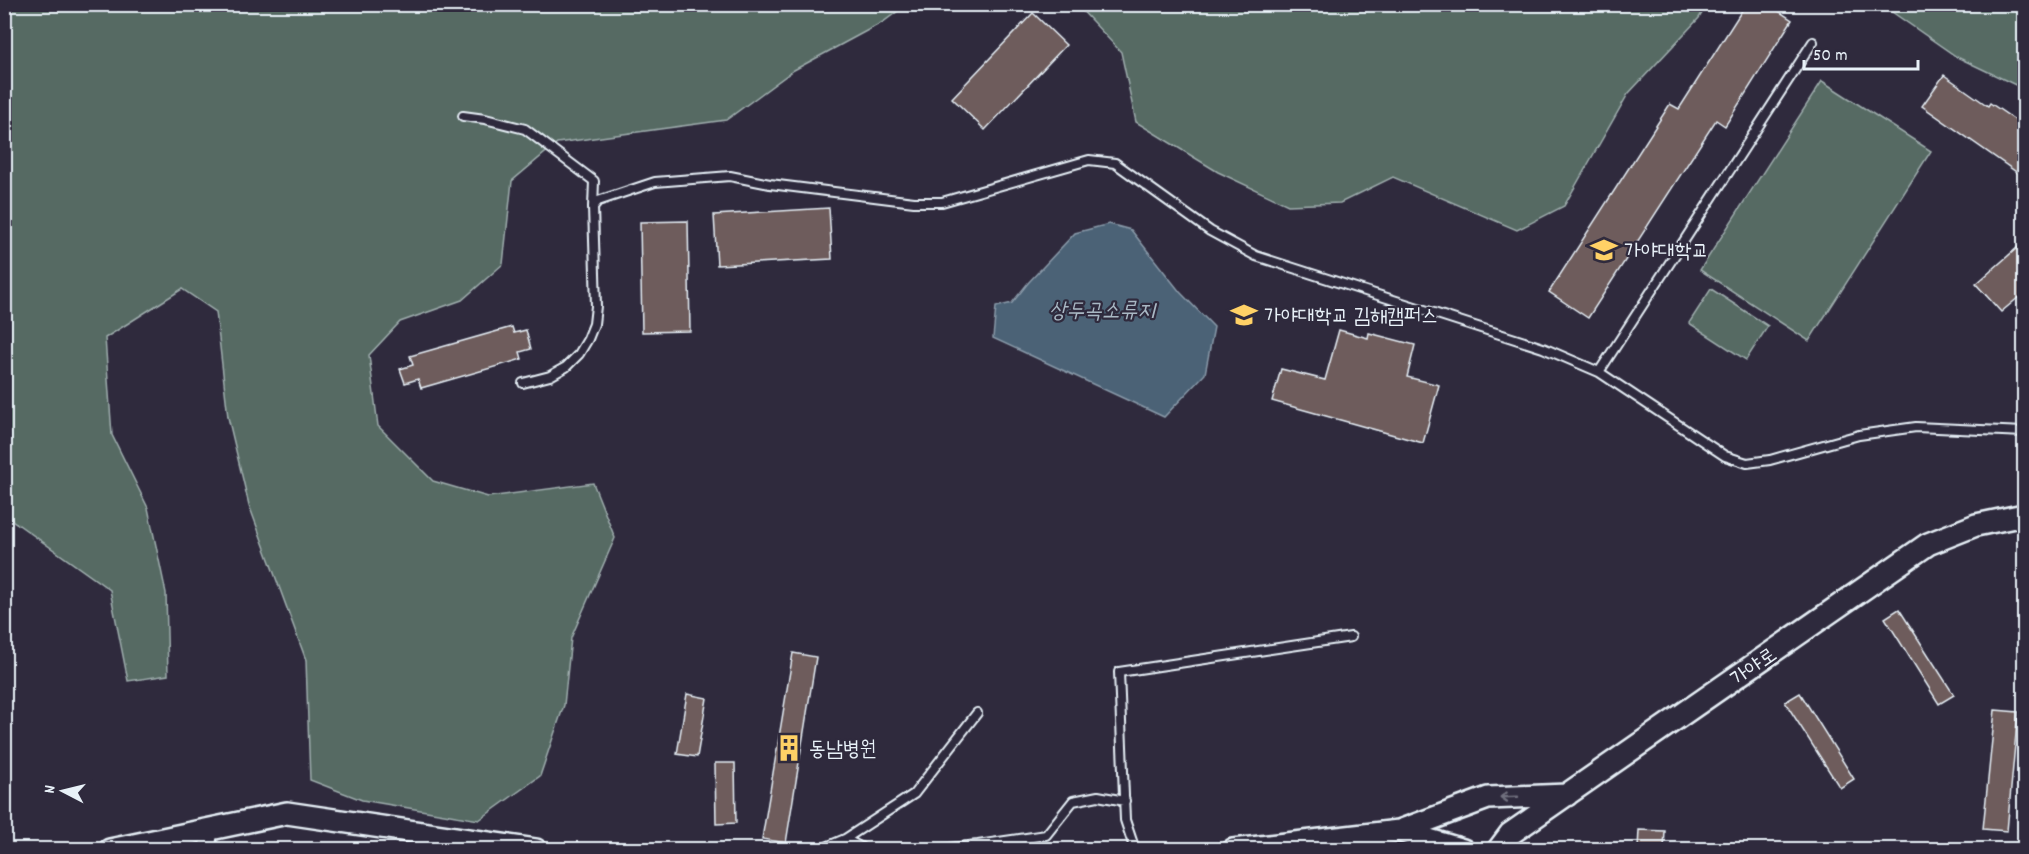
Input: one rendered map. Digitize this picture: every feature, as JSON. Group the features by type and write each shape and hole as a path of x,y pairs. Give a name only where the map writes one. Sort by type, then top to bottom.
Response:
{"street":[{"name":"가야로","path":"1498,849 1510,834 1928,544 1976,525 2025,514"},
{"path":"1233,849 1399,831 1488,798 1568,795"},
{"path":"110,849 287,813 536,849"},
{"path":"207,849 210,828"},
{"path":"1399,831 1463,849"}],"lane":[{"path":"1599,372 1813,42"},
{"path":"463,116 525,129 594,180 596,268 594,324 579,354 566,367 550,376 523,383"},
{"path":"593,207 598,201 655,182 730,176 770,184 903,201 942,202 1089,160 1115,163 1210,231 1256,256 1543,348 1599,372 1725,456 1747,464 1770,460 1859,435 1916,427 2025,432"},
{"path":"1135,849 1125,820 1119,672 1351,637"},
{"path":"819,849 845,839 914,794 976,713"},
{"path":"930,849 1046,835 1073,801 1098,796 1125,801"},
{"path":"845,839 866,849"}],"green space":[{"path":"5,5 906,5 883,22 794,70 726,120 557,143 512,181 503,264 462,300 400,322 369,355 378,426 433,481 488,497 593,483 615,538 571,638 564,705 540,776 479,820 362,800 310,780 306,660 249,505 228,417 216,312 182,289 105,338 112,435 148,508 166,593 168,675 128,681 110,590 5,517"},
{"path":"1077,5 1707,5 1699,18 1628,94 1564,206 1517,230 1393,177 1340,203 1288,205 1218,172 1136,122 1121,52"},
{"path":"1882,5 2024,5 2024,89 1957,57"},
{"path":"1822,81 1931,151 1809,341 1700,270"},
{"path":"1711,289 1768,326 1746,360 1689,323"}],"water":[{"name":"상두곡소류지","path":"1109,224 1131,230 1180,292 1214,327 1205,374 1164,417 993,338 996,307 1012,303 1075,233"}],"building":[{"name":"가야대학교","path":"1746,4 1768,4 1792,20 1725,126 1716,120 1588,318 1549,292 1670,104 1679,109"},
{"path":"1033,13 1066,45 985,130 952,98"},
{"path":"1944,75 1988,106 1990,103 2025,127 2025,178 1922,106"},
{"path":"829,208 832,259 717,265 714,215"},
{"path":"688,221 690,331 642,332 640,222"},
{"path":"2025,241 2025,292 2001,312 1976,284"},
{"path":"512,327 514,333 526,330 531,349 520,352 522,359 421,388 418,379 405,383 400,369 413,365 410,356"},
{"path":"1339,330 1368,338 1369,333 1415,345 1407,377 1439,385 1423,443 1272,401 1281,369 1325,380"},
{"path":"1899,609 1954,695 1939,704 1885,618"},
{"name":"동남병원","path":"793,653 816,657 786,843 762,839"},
{"path":"1800,693 1854,779 1840,788 1785,702"},
{"path":"687,694 707,698 697,757 677,754"},
{"path":"1995,710 2018,712 2007,831 1983,829"},
{"path":"715,763 735,763 736,823 716,824"},
{"path":"1639,830 1665,831 1664,849 1638,849"}],"place":[{"name":"가야대학교","path":"1604,250"},
{"name":"가야대학교 김해캠퍼스","path":"1244,315"},
{"name":"동남병원","path":"789,748"}]}
